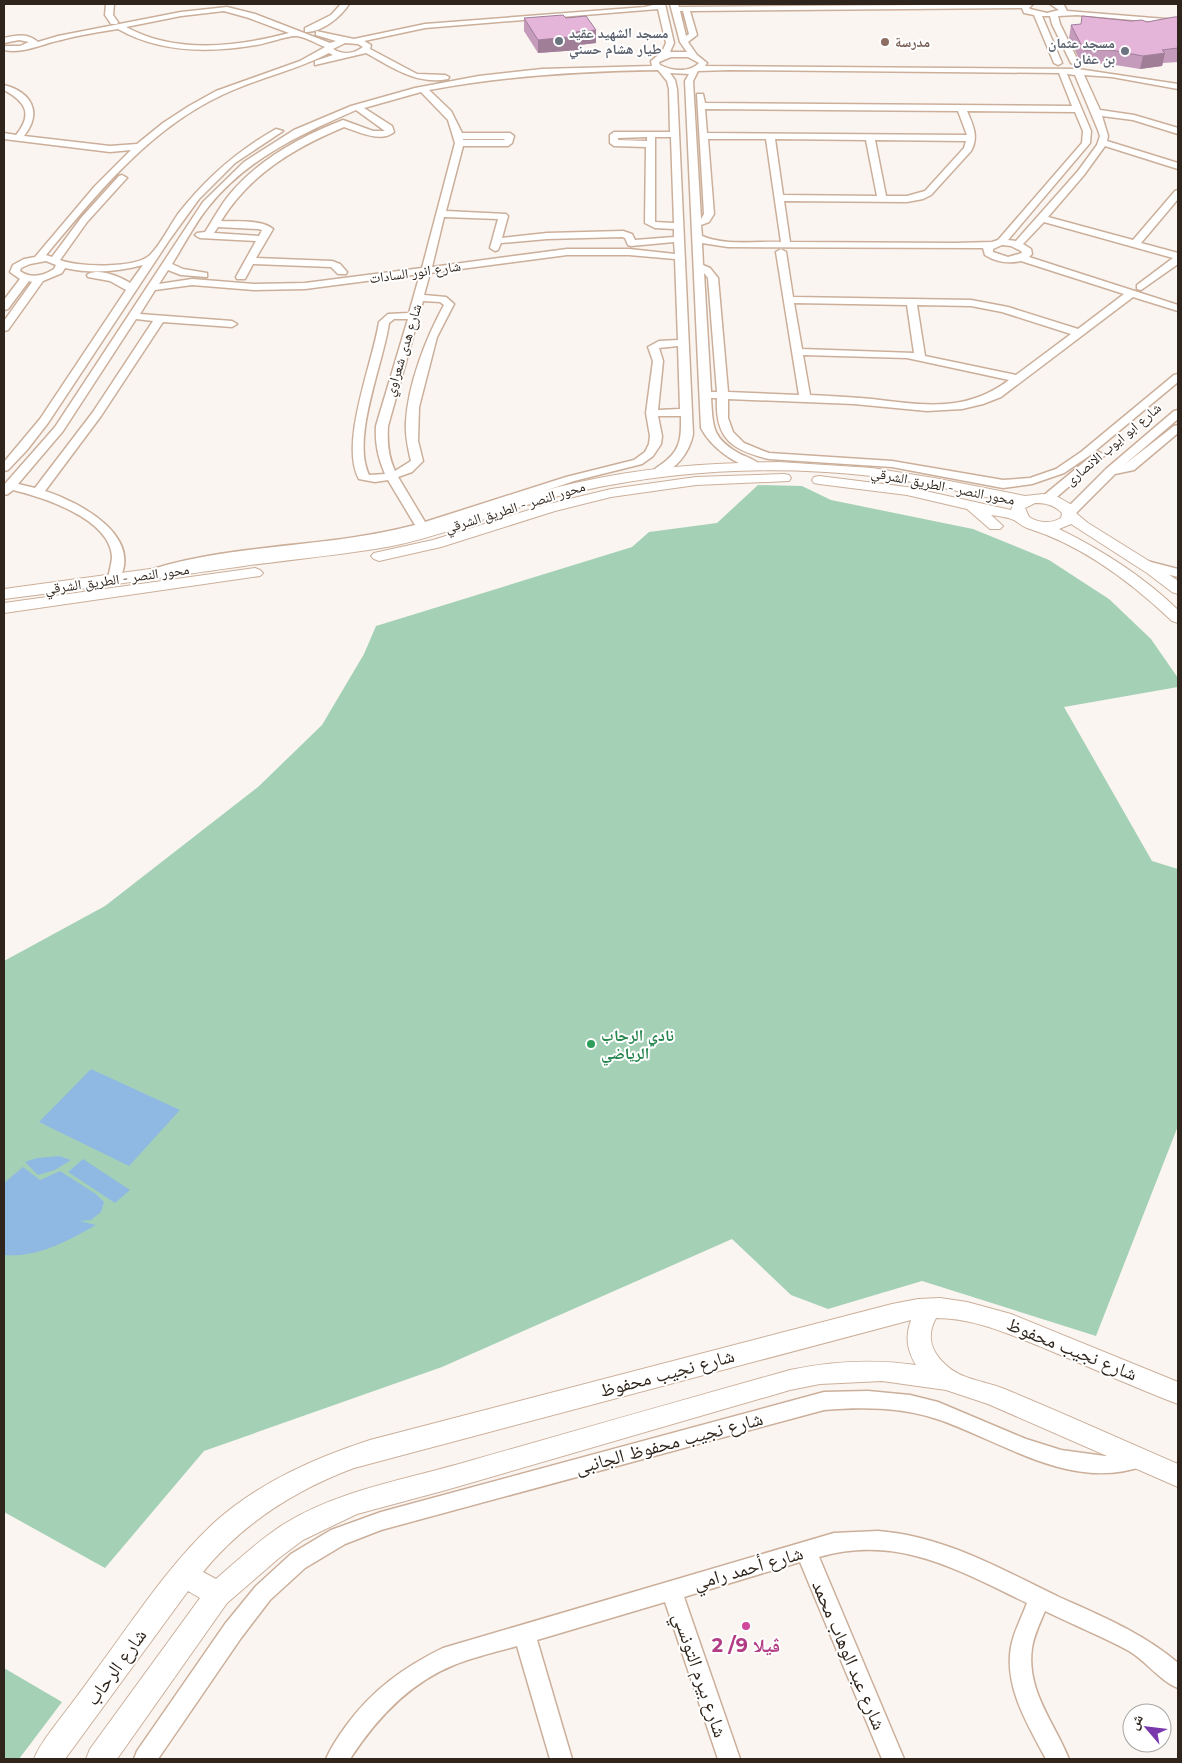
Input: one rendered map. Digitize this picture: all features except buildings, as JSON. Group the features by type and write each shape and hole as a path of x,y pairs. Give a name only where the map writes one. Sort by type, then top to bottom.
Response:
{"street":[{"path":"110,4 109,15 116,24 143,39 168,44 197,46 254,43 298,33"},
{"path":"4,58 28,47 58,38 200,4"},
{"path":"209,4 213,7 242,12 298,33 346,55 373,62 395,76"},
{"path":"4,41 224,9 244,4 308,30 344,41 356,41 397,30 425,26 646,9 661,5 670,43 659,64"},
{"path":"308,30 331,19 345,4"},
{"path":"675,6 686,11 1027,7 1037,14 1087,131 1086,144 996,243 987,250 991,255"},
{"path":"675,6 684,42 702,63 689,81 689,88 707,428 710,436 720,447 755,466"},
{"path":"1037,14 1057,10 1178,18"},
{"path":"1057,10 1178,22"},
{"path":"1018,244 1089,163 1103,142 1103,131 1056,24 1057,10"},
{"path":"684,42 693,35 686,11"},
{"path":"51,276 59,271 58,262 100,201 178,126 229,96 276,77 367,48 394,36 428,30 635,14 664,16"},
{"path":"4,35 34,42 28,47 4,48"},
{"path":"38,258 123,162 168,123 218,93 344,41"},
{"path":"356,41 414,76 429,78 561,63 659,64 675,72 729,68 756,73 1012,75 1060,67"},
{"path":"38,492 80,437 132,316 206,204 232,175 280,141 356,108 424,90 496,76 659,64 673,54 697,58 1125,69 1178,78"},
{"path":"659,64 669,76 672,84 675,134 663,189 650,224 679,226"},
{"path":"1076,67 1178,86"},
{"path":"1112,75 1125,81 1178,91"},
{"path":"4,468 23,448 44,421 190,203 224,166 261,141 324,111 398,87 445,77"},
{"path":"4,86 21,96 29,107 30,122 8,141"},
{"path":"689,88 700,95 709,214 706,220 696,224"},
{"name":"شارع هدى شعراوي","path":"422,527 391,475 384,459 381,442 382,426 390,394 414,357 413,316 459,140 456,126 450,116 424,90"},
{"path":"701,106 1078,109"},
{"path":"343,123 375,134 390,132 391,129 356,108"},
{"path":"779,198 914,198 928,193 968,149 972,138 961,108"},
{"path":"1095,112 1134,118 1178,131"},
{"path":"208,235 234,196 252,178 296,146 343,123 367,114"},
{"path":"658,472 680,454 686,445 687,428 679,226 663,189 651,139 675,134"},
{"path":"703,136 972,138"},
{"path":"770,137 779,198 789,300 805,398"},
{"path":"870,138 882,199"},
{"path":"8,141 110,149 139,147"},
{"path":"8,141 102,155 123,162"},
{"path":"1103,142 1178,166"},
{"path":"232,175 252,178"},
{"path":"1135,244 1178,193"},
{"path":"190,203 206,204"},
{"path":"441,214 503,216 496,246"},
{"path":"1041,218 1178,258"},
{"path":"214,224 264,227 269,230 241,277"},
{"path":"186,234 264,238"},
{"path":"697,237 708,242 784,248 991,255 1002,259 1024,255 1137,290 1178,298"},
{"name":"شارع انور السادات","path":"166,265 188,273 317,285 427,266 496,246 651,243 679,239"},
{"path":"651,243 657,248 652,254"},
{"path":"698,255 716,252 784,248 1018,244"},
{"path":"1018,244 1024,255"},
{"name":"شارع انور السادات","path":"151,288 192,282 282,282 342,272 560,253 605,251 680,257"},
{"path":"4,263 23,262 38,258 83,268 117,268 153,258"},
{"path":"704,395 805,398 947,408 982,402 997,395 1178,258"},
{"path":"250,261 332,264 337,266 342,272"},
{"path":"21,276 15,270 23,262"},
{"path":"699,267 707,270 713,278 723,395 723,423 730,437 746,449 769,456 892,464 1004,484 1043,478 1090,456 1178,377"},
{"path":"110,278 118,274 119,270 117,268"},
{"path":"4,272 39,278 80,274 110,278 128,285 132,290"},
{"path":"4,307 21,276"},
{"path":"4,328 39,278"},
{"path":"1137,290 1178,308"},
{"path":"413,316 392,316 384,322 380,349 366,394 358,429 360,467 363,477 369,480 411,468 418,461 412,441 411,424 417,390 414,357 432,338 449,304 442,299 418,298"},
{"path":"789,300 954,301 988,305 1079,333"},
{"path":"912,301 920,357"},
{"path":"132,316 232,324"},
{"path":"8,489 159,319"},
{"path":"152,574 182,564 369,538 422,527 542,492 570,479 638,462 649,454 655,444 656,436 652,413 658,365 653,347 659,344 684,343"},
{"path":"798,352 893,354 920,357 1018,379"},
{"path":"685,375 703,374"},
{"name":"شارع ابو ايوب الانصارى","path":"1047,499 1090,456 1178,388"},
{"path":"366,394 390,394"},
{"path":"652,413 686,412"},
{"name":"شارع ابو ايوب الانصارى","path":"1070,514 1110,471 1178,413"},
{"path":"687,428 701,430 707,428"},
{"path":"1110,471 1130,468 1178,428"},
{"name":"محور النصر - الطريق الشرقي","path":"4,608 88,589 114,579 392,541 458,524 542,492 658,472 698,468 755,466 810,467 872,472 934,482 1026,501 1047,499"},
{"name":"محور النصر - الطريق الشرقي","path":"4,594 88,589 410,551 550,508 611,493 667,484 725,479 798,478 872,486 970,504 1020,517"},
{"path":"8,489 38,492 63,500 83,511 99,524 114,544 118,556 114,579"},
{"path":"1047,499 1061,504 1084,527 1147,565 1178,589"},
{"path":"1026,501 1018,508 1020,517 1096,554 1121,569 1155,594 1178,618"},
{"path":"970,504 994,526"},
{"path":"1042,527 1058,526 1068,520 1070,514"},
{"path":"1147,565 1178,573"},
{"path":"929,1308 921,1322 918,1337 921,1353 931,1368 946,1380"},
{"name":"شارع نجيب محفوظ","path":"184,1575 210,1545 238,1519 284,1488 335,1462 370,1451 829,1331 929,1308 954,1309 1003,1321 1178,1392"},
{"path":"100,1759 218,1594 270,1548 294,1532 352,1504 790,1380 820,1374 882,1370 946,1380 994,1396 1178,1476"},
{"name":"شارع نجيب محفوظ الجانبى","path":"145,1759 234,1630 263,1593 298,1561 338,1537 390,1519 824,1401 862,1398 900,1402 938,1412 1039,1453 1072,1462 1106,1465 1139,1459"},
{"name":"شارع أحمد رامي","path":"338,1759 373,1708 396,1686 422,1668 450,1655 834,1543 862,1539 891,1540 921,1545 949,1556 1136,1644 1154,1656 1178,1677"},
{"name":"شارع عبد الوهاب محمد","path":"806,1551 893,1759"},
{"path":"184,1575 218,1594"},
{"name":"شارع الرحاب","path":"48,1759 184,1575"},
{"name":"شارع بيرم التونسي","path":"671,1590 729,1759"},
{"path":"1039,1598 1022,1646 1021,1672 1028,1699 1058,1759"},
{"path":"524,1633 561,1759"}],"green space":[{"name":"نادي الرحاب الرياضي","path":"758,485 802,486 831,500 973,529 1049,560 1109,599 1151,639 1178,678 1178,687 1064,707 1152,861 1178,869 1178,1126 1096,1336 922,1281 828,1309 791,1295 732,1239 442,1367 204,1451 105,1568 4,1512 4,961 105,906 258,787 322,725 364,654 376,626 632,547 649,532 717,523"},
{"path":"4,1668 62,1702 19,1759 4,1759"}],"water":[{"path":"91,1069 180,1110 129,1166 39,1122"},
{"path":"59,1156 71,1160 55,1170 38,1175 25,1162 37,1158"},
{"path":"83,1159 130,1190 115,1203 68,1172"},
{"path":"23,1167 40,1180 60,1171 96,1194 104,1202 101,1212 91,1220 80,1221 96,1225 74,1237 40,1251 28,1254 4,1255 4,1183"}],"place":[{"name":"مسجد الشهيد عقيد طيار هشام حسني","path":"559,41"},
{"name":"مدرسة","path":"885,42"},
{"name":"مسجد عثمان بن عفان","path":"1125,51"},
{"name":"نادي الرحاب الرياضي","path":"591,1044"},
{"name":"ڤيلا 9/ 2","path":"746,1626"}]}
